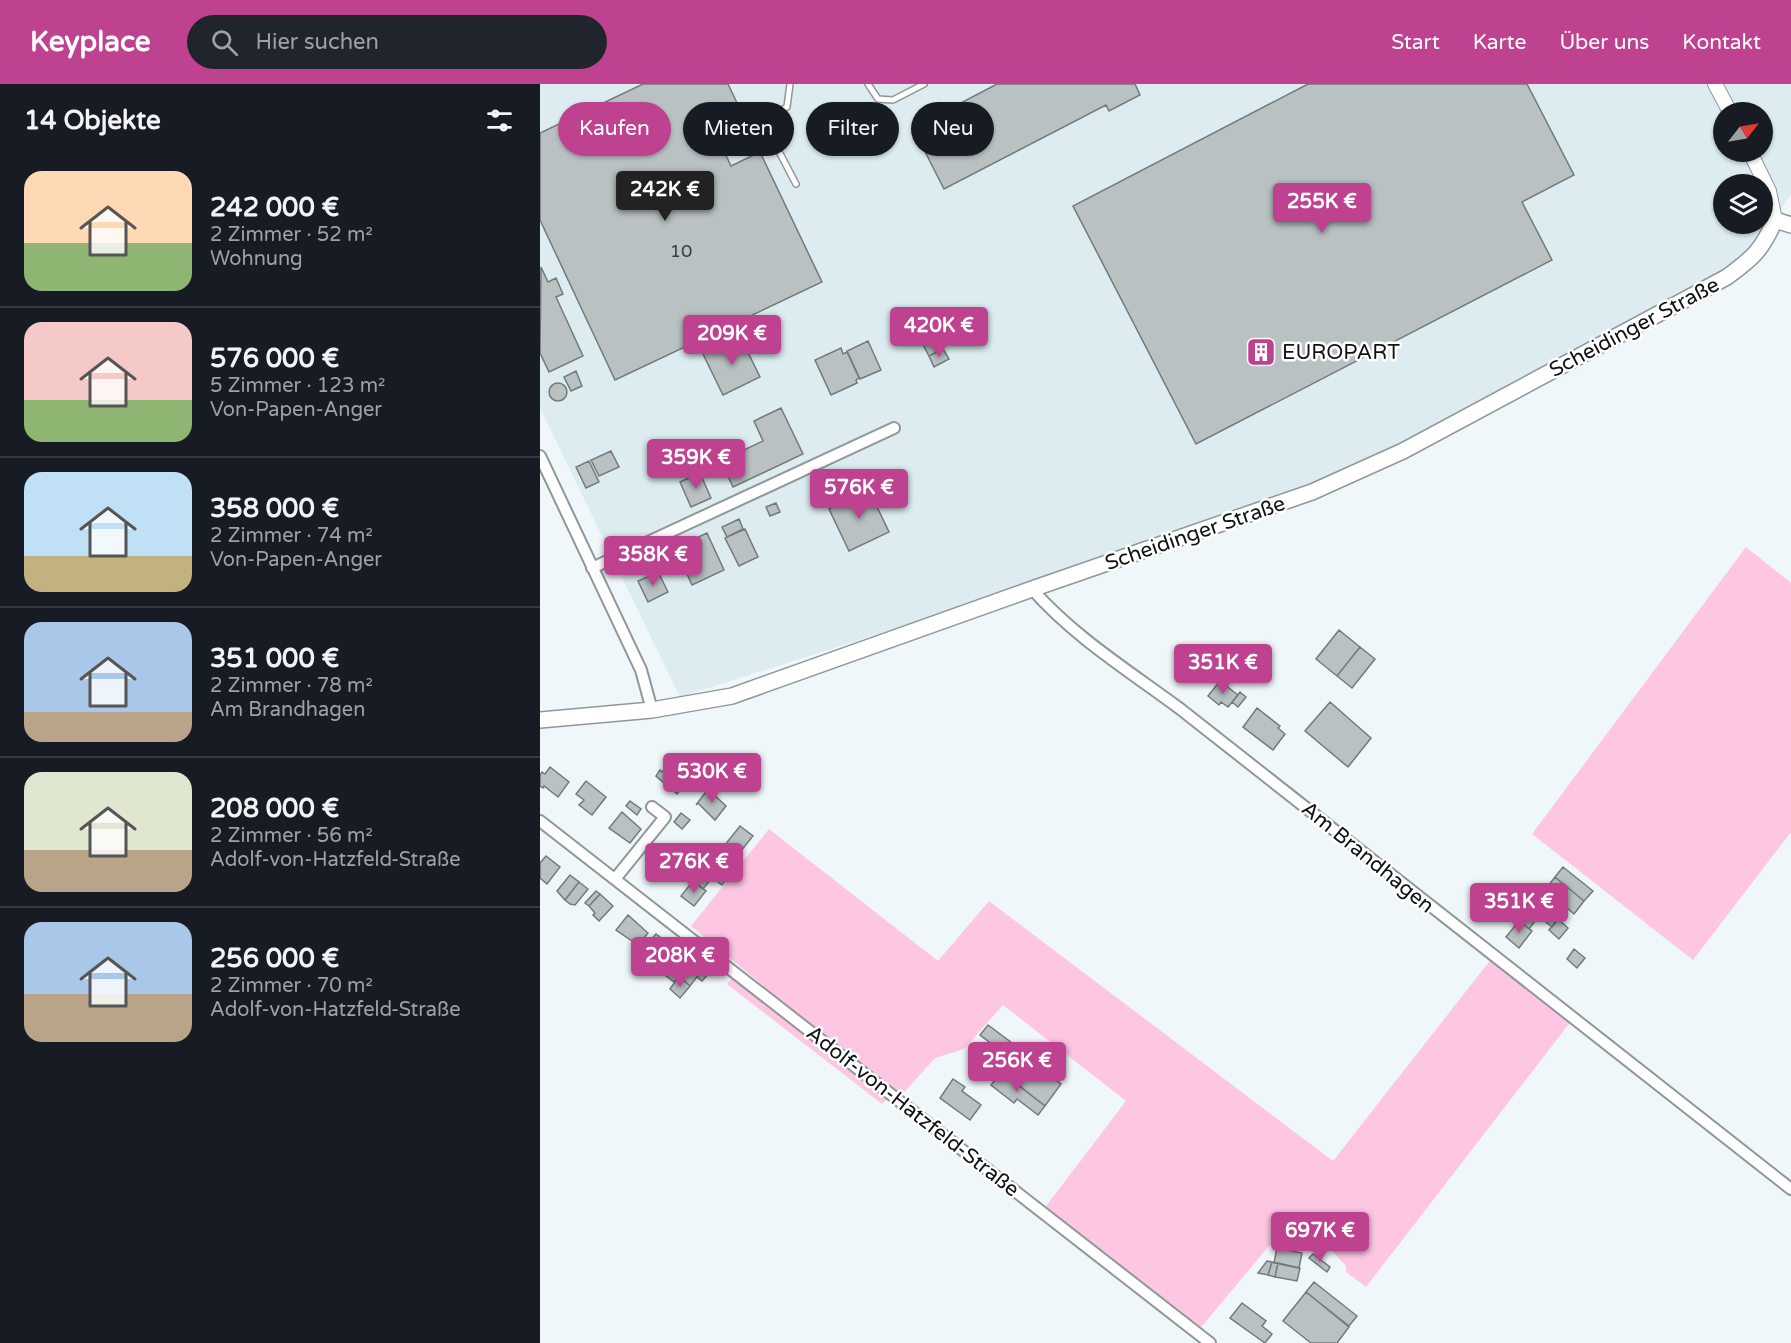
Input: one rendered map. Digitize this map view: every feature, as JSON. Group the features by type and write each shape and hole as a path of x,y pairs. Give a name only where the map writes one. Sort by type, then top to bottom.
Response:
{"main road":[{"path":"1775,220 1791,225"},
{"name":"Scheidinger Straße","path":"540,720 652,710 732,696 1312,492 1403,451 1727,277 1745,264 1766,242 1775,220"}],"street":[{"path":"1715,84 1725,102"},
{"path":"1755,162 1770,191 1775,220"},
{"path":"592,568 894,428"},
{"path":"540,456 641,670 652,710"},
{"name":"Am Brandhagen","path":"1032,589 1047,606 1108,656 1179,708 1791,1189"},
{"path":"615,879 664,817 652,807"},
{"name":"Adolf-von-Hatzfeld-Straße","path":"540,821 1210,1343"}],"lane":[{"path":"790,84 787,107 763,122 796,184"},
{"path":"868,84 878,99 893,100 924,84"}],"shaded area":[{"path":"540,84 1791,84 1791,194 1773,221 1773,174 1713,174 1713,234 1765,234 1745,264 1471,413 1245,517 680,697 540,408"},
{"path":"1746,547 1791,583 1791,832 1693,960 1532,834"},
{"path":"769,829 938,961 989,901 1333,1161 1492,958 1572,1020 1366,1287 1346,1272 1346,1266 1317,1235 1285,1227 1197,1332 1043,1210 1126,1101 1003,1005 964,1049 935,1058 899,1098 691,926"},
{"path":"734,975 890,1096 882,1104 727,984"}],"building":[{"path":"643,84 728,84 737,102 683,102 683,156 726,156 731,166 752,156 762,156 822,282 615,380 540,220 540,133 558,124 558,156 671,156 671,102 605,102"},
{"path":"997,84 1135,84 1140,95 1109,111 1106,105 944,189 927,156 994,156 994,102 963,102"},
{"name":"EUROPART","path":"1308,84 1527,84 1574,175 1522,202 1552,260 1196,444 1073,206"},
{"path":"541,267 548,282 556,278 563,294 556,297 583,356 549,372 540,353"},
{"path":"924,311 943,349 929,356 909,318"},
{"path":"740,336 760,377 723,395 703,354"},
{"path":"868,341 881,370 860,379 847,351"},
{"path":"841,348 843,354 847,352 859,378 856,380 857,383 831,395 815,360"},
{"path":"943,349 949,359 934,367 929,356"},
{"path":"576,371 582,386 571,391 564,377"},
{"path":"558,383 564,386 567,392 564,398 558,401 552,398 549,392 552,386"},
{"path":"781,408 803,454 733,487 721,461 763,441 754,421"},
{"path":"611,451 619,467 599,476 591,460"},
{"path":"589,461 599,482 586,488 576,467"},
{"path":"700,473 711,498 691,507 680,482"},
{"path":"869,490 889,532 849,551 829,509"},
{"path":"776,503 780,512 770,516 766,507"},
{"path":"739,519 743,529 727,537 722,527"},
{"path":"745,529 758,557 739,566 725,538"},
{"path":"707,533 724,570 692,585 683,565 700,557 692,540"},
{"path":"658,572 668,592 648,602 638,581"},
{"path":"1339,630 1360,647 1337,676 1316,659"},
{"path":"1360,647 1375,659 1352,688 1337,676"},
{"path":"1220,681 1238,695 1228,707 1221,702 1219,705 1208,696"},
{"path":"1240,692 1246,697 1238,707 1232,702"},
{"path":"1330,702 1371,738 1348,767 1305,731"},
{"path":"1257,708 1280,726 1278,728 1285,734 1273,750 1243,727"},
{"path":"672,760 692,776 677,794 656,776"},
{"path":"550,767 569,782 558,797 544,786 543,788 540,786 540,775 542,772 545,774"},
{"path":"697,769 705,776 698,786 689,779"},
{"path":"586,781 606,797 592,815 579,805 584,800 576,794"},
{"path":"708,789 726,806 715,820 698,803 696,805"},
{"path":"630,801 641,809 637,815 626,806"},
{"path":"622,812 641,829 630,843 609,828"},
{"path":"681,813 690,820 682,829 674,822"},
{"path":"740,826 753,836 737,856 724,846"},
{"path":"664,844 684,860 671,877 653,860"},
{"path":"546,856 560,867 547,884 540,878 540,863"},
{"path":"697,865 711,876 703,889 688,877"},
{"path":"1563,867 1593,891 1584,901 1555,877"},
{"path":"720,869 729,876 722,885 713,878"},
{"path":"570,875 579,882 565,900 557,891"},
{"path":"1555,877 1584,901 1574,914 1567,908 1552,927 1531,910 1527,914 1505,896 1515,884 1536,901"},
{"path":"693,881 706,891 694,906 681,896"},
{"path":"579,882 588,889 575,905 570,904 565,900"},
{"path":"596,891 600,894 589,906 585,903"},
{"path":"600,894 613,906 599,921 589,906"},
{"path":"1531,910 1539,916 1529,929 1521,922"},
{"path":"628,915 648,933 638,945 616,930"},
{"path":"1558,919 1568,928 1559,939 1549,930"},
{"path":"1519,921 1532,931 1519,948 1506,937"},
{"path":"656,934 665,941 657,952 647,944"},
{"path":"665,941 681,951 676,958 700,973 690,986 682,979 674,982 656,968 664,958 657,952"},
{"path":"1574,949 1585,958 1577,968 1567,959"},
{"path":"699,962 711,971 702,981 697,977 700,973 693,969"},
{"path":"677,979 680,981 682,979 690,986 680,998 670,989"},
{"path":"988,1025 1016,1046 1008,1056 980,1035"},
{"path":"1025,1056 1061,1084 1045,1106 1008,1077"},
{"path":"1001,1072 1045,1106 1038,1115 1017,1099 1014,1103 991,1085"},
{"path":"953,1079 965,1087 962,1091 981,1105 970,1120 940,1098"},
{"path":"1277,1248 1302,1253 1299,1268 1274,1263"},
{"path":"1313,1254 1330,1267 1327,1272 1309,1258"},
{"path":"1267,1261 1272,1262 1268,1275 1258,1273"},
{"path":"1272,1262 1278,1263 1275,1277 1268,1275"},
{"path":"1278,1263 1300,1268 1297,1281 1275,1277"},
{"path":"1314,1282 1357,1316 1349,1326 1306,1292"},
{"path":"1306,1292 1349,1327 1337,1343 1311,1343 1283,1321"},
{"path":"1242,1303 1266,1321 1262,1326 1272,1334 1265,1343 1230,1318"}],"place":[{"name":"EUROPART","path":"1261,352"}]}
